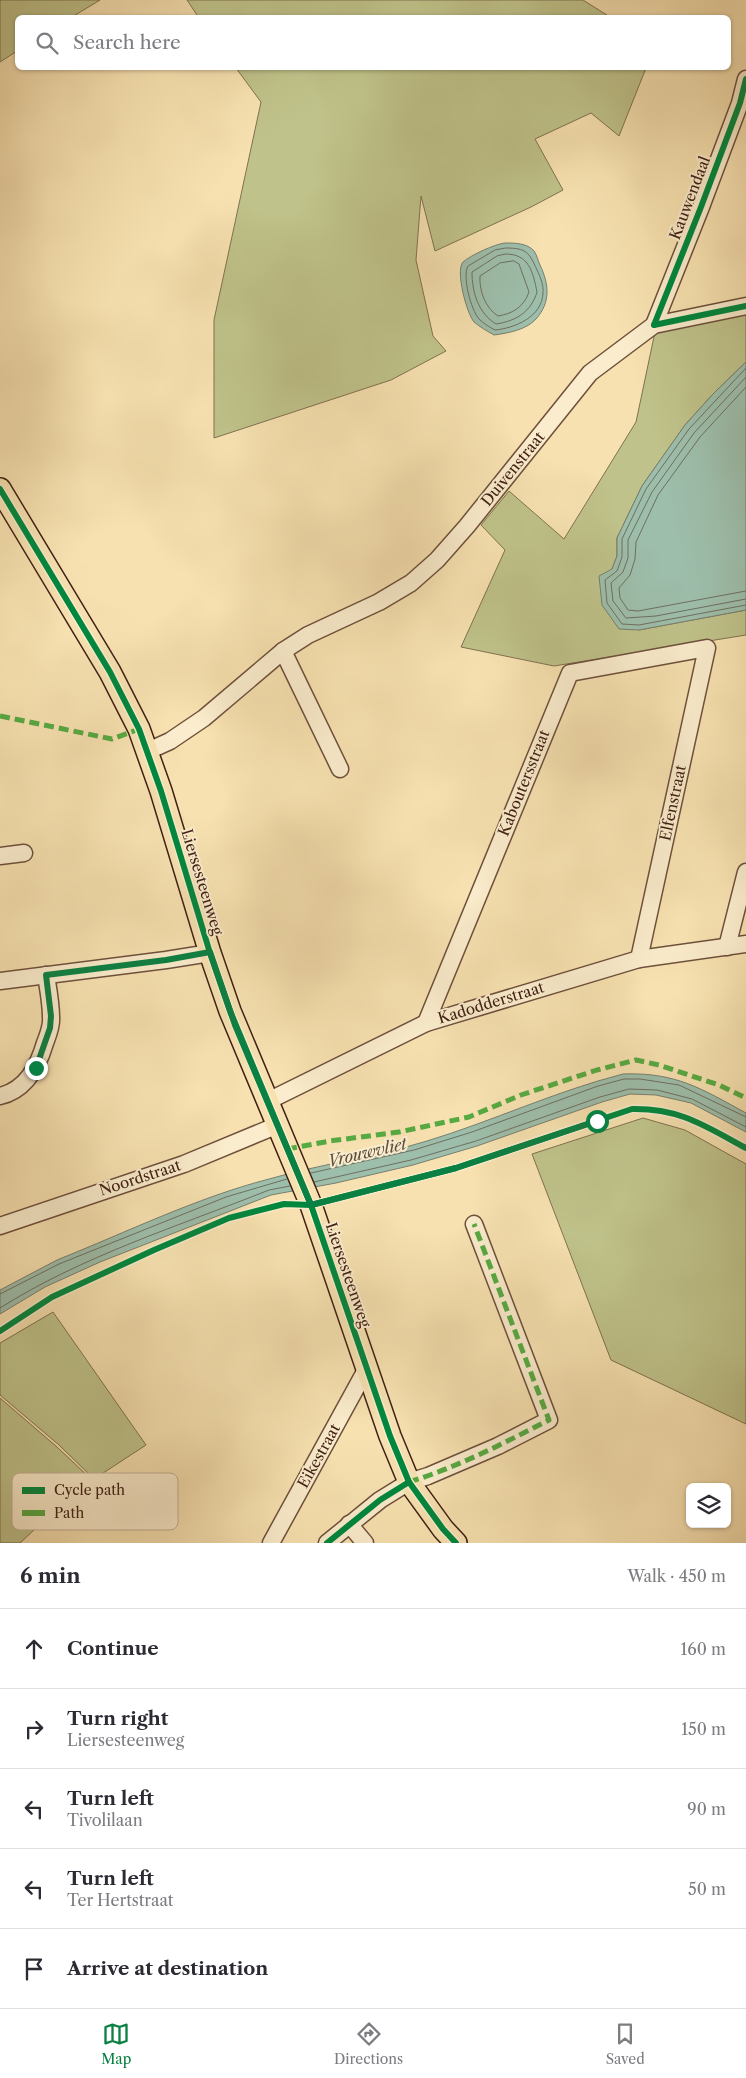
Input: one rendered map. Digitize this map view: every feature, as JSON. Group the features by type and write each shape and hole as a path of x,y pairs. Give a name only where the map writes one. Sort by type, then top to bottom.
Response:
{"main road":[{"name":"Liersesteenweg","path":"0,489 126,701 148,752 210,952 235,1025 307,1197 390,1436 410,1482 443,1529 456,1543"}],"street":[{"name":"Kauwendaal","path":"654,325 708,190 740,104 746,79"},
{"name":"Duivenstraat","path":"148,752 170,741 204,718 283,651 308,635 379,602 411,583 430,566 467,526 590,373 654,325 746,306"},
{"name":"Elfenstraat","path":"639,959 707,648"},
{"name":"Kaboutersstraat","path":"426,1023 570,672 707,648"},
{"path":"283,651 340,769"},
{"path":"0,856 24,853"},
{"path":"727,947 746,872"},
{"name":"Kadodderstraat","path":"268,1100 426,1023 639,959 746,944"},
{"path":"0,981 166,960 210,952"},
{"path":"0,1096 19,1088 36,1068 41,1057 50,1028 51,1016 46,975"},
{"name":"Noordstraat","path":"0,1226 184,1164 278,1125"},
{"path":"327,1543 380,1500 410,1482 498,1446 549,1420 474,1224"},
{"name":"Eikestraat","path":"271,1543 367,1368"},
{"path":"349,1524 365,1543"}],"green space":[{"path":"0,0 100,0 75,15 15,15 15,52 0,62"},
{"path":"187,0 583,0 607,15 197,15"},
{"path":"237,70 645,70 619,136 591,113 535,139 563,190 531,207 435,251 421,196 416,260 433,336 446,351 391,380 214,438 214,320 261,102"},
{"path":"746,314 746,362 685,425 642,486 617,538 617,556 612,569 639,630 746,610 746,635 554,666 461,647 505,550 481,525 509,491 564,539 636,422 655,332"},
{"path":"643,1118 685,1130 746,1164 746,1424 611,1360 532,1154"},
{"path":"53,1312 146,1445 103,1473 88,1473 59,1445 0,1395 0,1343"},
{"path":"0,1398 85,1473 12,1473 12,1530 34,1530 20,1543 0,1543"}],"water":[{"path":"505,243 517,243 534,251 545,279 547,293 541,313 532,323 516,330 494,335 476,324 471,317 465,302 460,274 463,262 489,248"},
{"path":"746,362 746,610 639,630 619,629 602,605 599,576 612,569 617,556 617,538 642,486 685,425"},
{"path":"623,1074 642,1074 674,1079 716,1096 746,1113 746,1132 691,1103 656,1095 630,1094 477,1146 413,1165 336,1183 271,1195 100,1262 45,1287 0,1314 0,1290 57,1260 162,1216 215,1196 269,1179 388,1152 427,1141 573,1089"}],"marked path":[{"path":"0,716 112,739 139,729"},
{"path":"287,1149 399,1132 469,1117 521,1095 597,1070 636,1060 659,1065 719,1085 746,1098"},
{"path":"409,1482 463,1462 549,1420 474,1224"}],"cycle path":[{"path":"654,325 740,103 746,79"},
{"path":"654,325 746,306"},
{"path":"0,489 110,672 139,729 161,791 210,953 230,1011 311,1205 390,1436 409,1482 443,1529 456,1543"},
{"path":"0,1331 52,1297 229,1218 284,1204 311,1205 456,1168 632,1109 649,1109 678,1115 705,1126 746,1148"},
{"path":"327,1543 380,1500 409,1482"}],"route":[{"path":"36,1068 50,1028 51,1016 46,975 166,960 210,952 235,1025 311,1205 456,1168 597,1121"}],"water label":[{"name":"Vrouwvliet","path":"367,1152"}]}
